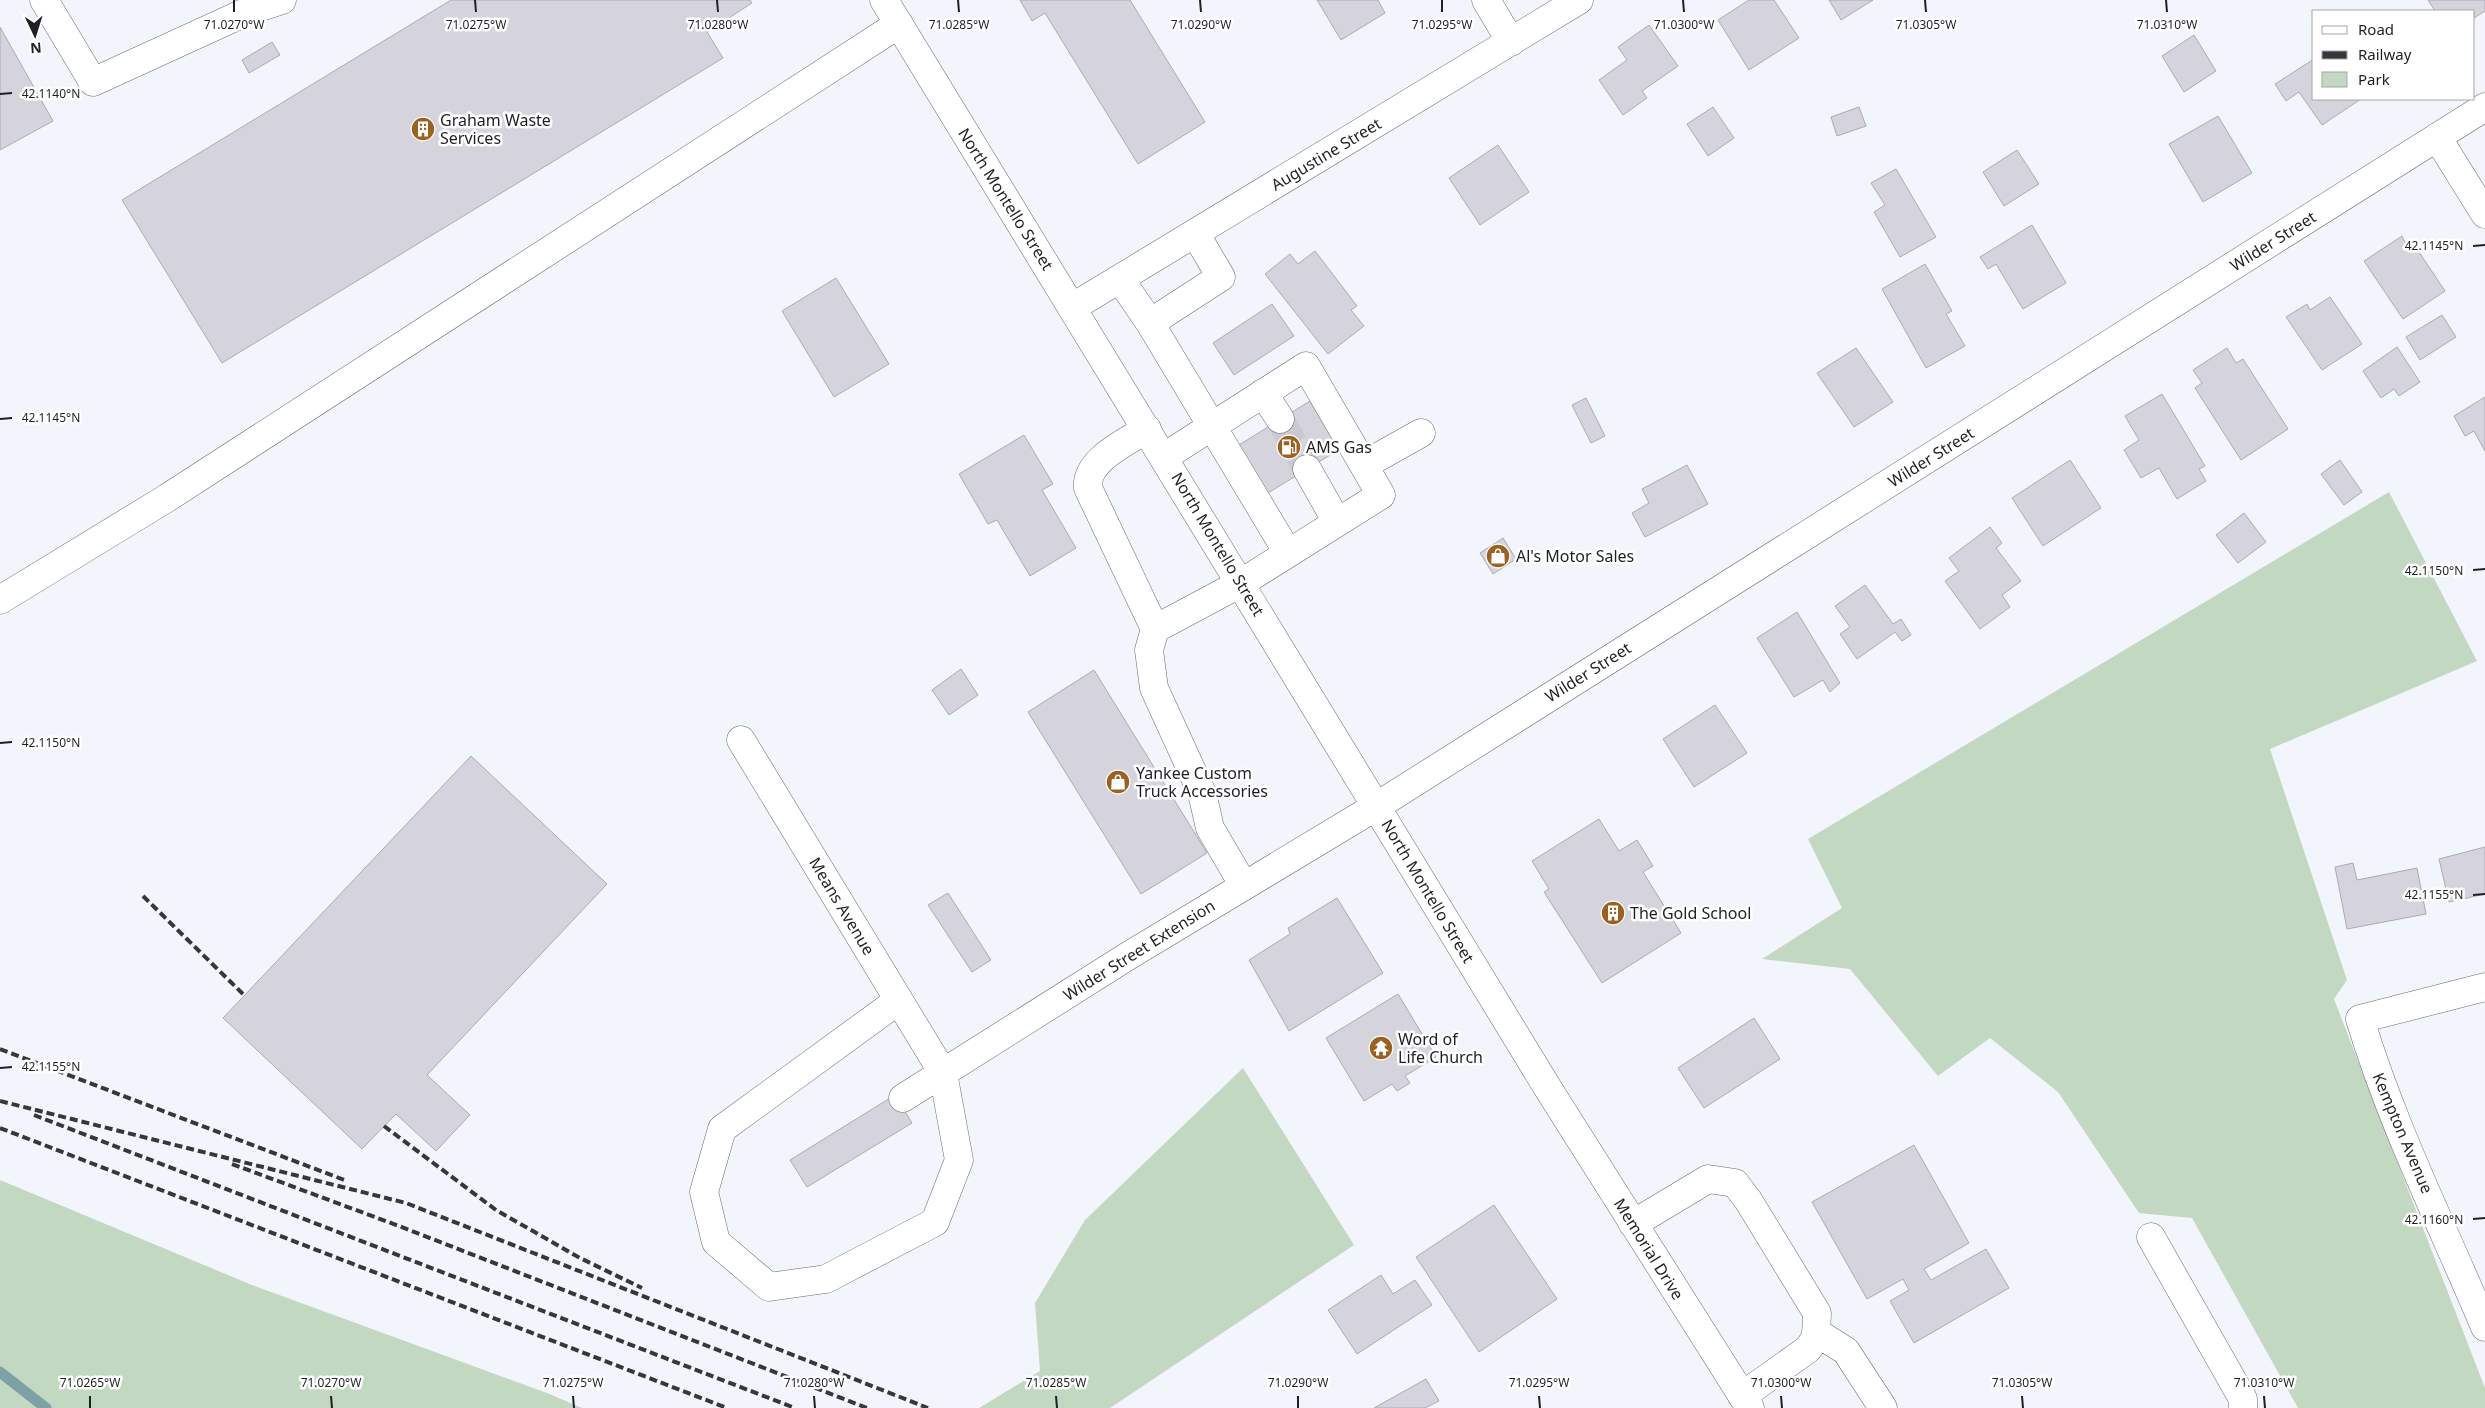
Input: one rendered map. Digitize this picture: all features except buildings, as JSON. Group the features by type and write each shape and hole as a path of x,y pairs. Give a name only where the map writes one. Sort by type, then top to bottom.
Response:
{"street":[{"path":"44,0 93,82 246,12 282,0"},
{"name":"North Montello Street","path":"884,0 1549,1090"},
{"path":"1486,0 1511,42"},
{"name":"Augustine Street","path":"1073,307 1579,0"},
{"path":"0,600 167,498 899,24"},
{"name":"Wilder Street","path":"1377,806 2485,107"},
{"path":"2438,137 2485,214"},
{"path":"1150,322 1221,277 1195,233"},
{"path":"1120,278 1150,322 1288,553"},
{"path":"1155,629 1241,583 1380,495 1306,366 1164,457"},
{"path":"1263,393 1280,419"},
{"path":"1147,429 1096,463 1087,479 1088,488 1155,629 1149,650 1154,688 1202,793 1210,828 1244,886"},
{"path":"1364,465 1421,433"},
{"path":"1307,469 1338,522"},
{"name":"Means Avenue","path":"742,740 943,1073"},
{"name":"Wilder Street Extension","path":"903,1098 1128,956 1377,806"},
{"name":"Kempton Avenue","path":"2485,987 2360,1019 2372,1058 2396,1120 2485,1328"},
{"path":"899,1000 722,1129 704,1192 716,1242 769,1287 826,1278 935,1222 959,1160 943,1073"},
{"name":"Memorial Drive","path":"1549,1090 1746,1402"},
{"path":"1633,1224 1708,1179 1735,1183 1817,1313 1816,1337 1808,1349 1746,1402"},
{"path":"2151,1237 2243,1400 2243,1408"},
{"path":"1816,1332 1846,1351 1883,1408"}],"green space":[{"path":"2389,492 2477,661 2270,749 2347,980 2334,999 2485,1388 2485,1408 2298,1408 2192,1218 2139,1213 2058,1092 1990,1038 1938,1076 1850,969 1762,959 1842,908 1808,839"},
{"path":"1243,1068 1354,1245 1110,1408 979,1408 1040,1371 1035,1303 1085,1220"},
{"path":"0,1180 252,1285 547,1393 582,1408 0,1408"}],"waterway":[{"path":"0,1372 46,1408"}],"tunnel":[{"path":"1280,419 1307,469"}],"railway":[{"path":"143,896 245,996"},
{"path":"0,1049 347,1181"},
{"path":"0,1101 406,1203 928,1408"},
{"path":"34,1115 795,1408"},
{"path":"384,1126 496,1210 580,1258 642,1288"},
{"path":"0,1128 727,1408"},
{"path":"232,1164 399,1226 867,1408"}],"place":[{"name":"Graham Waste Services","path":"423,129"},
{"name":"AMS Gas","path":"1289,447"},
{"name":"Al's Motor Sales","path":"1498,556"},
{"name":"Yankee Custom Truck Accessories","path":"1118,782"},
{"name":"The Gold School","path":"1613,913"},
{"name":"Word of Life Church","path":"1381,1048"}]}
